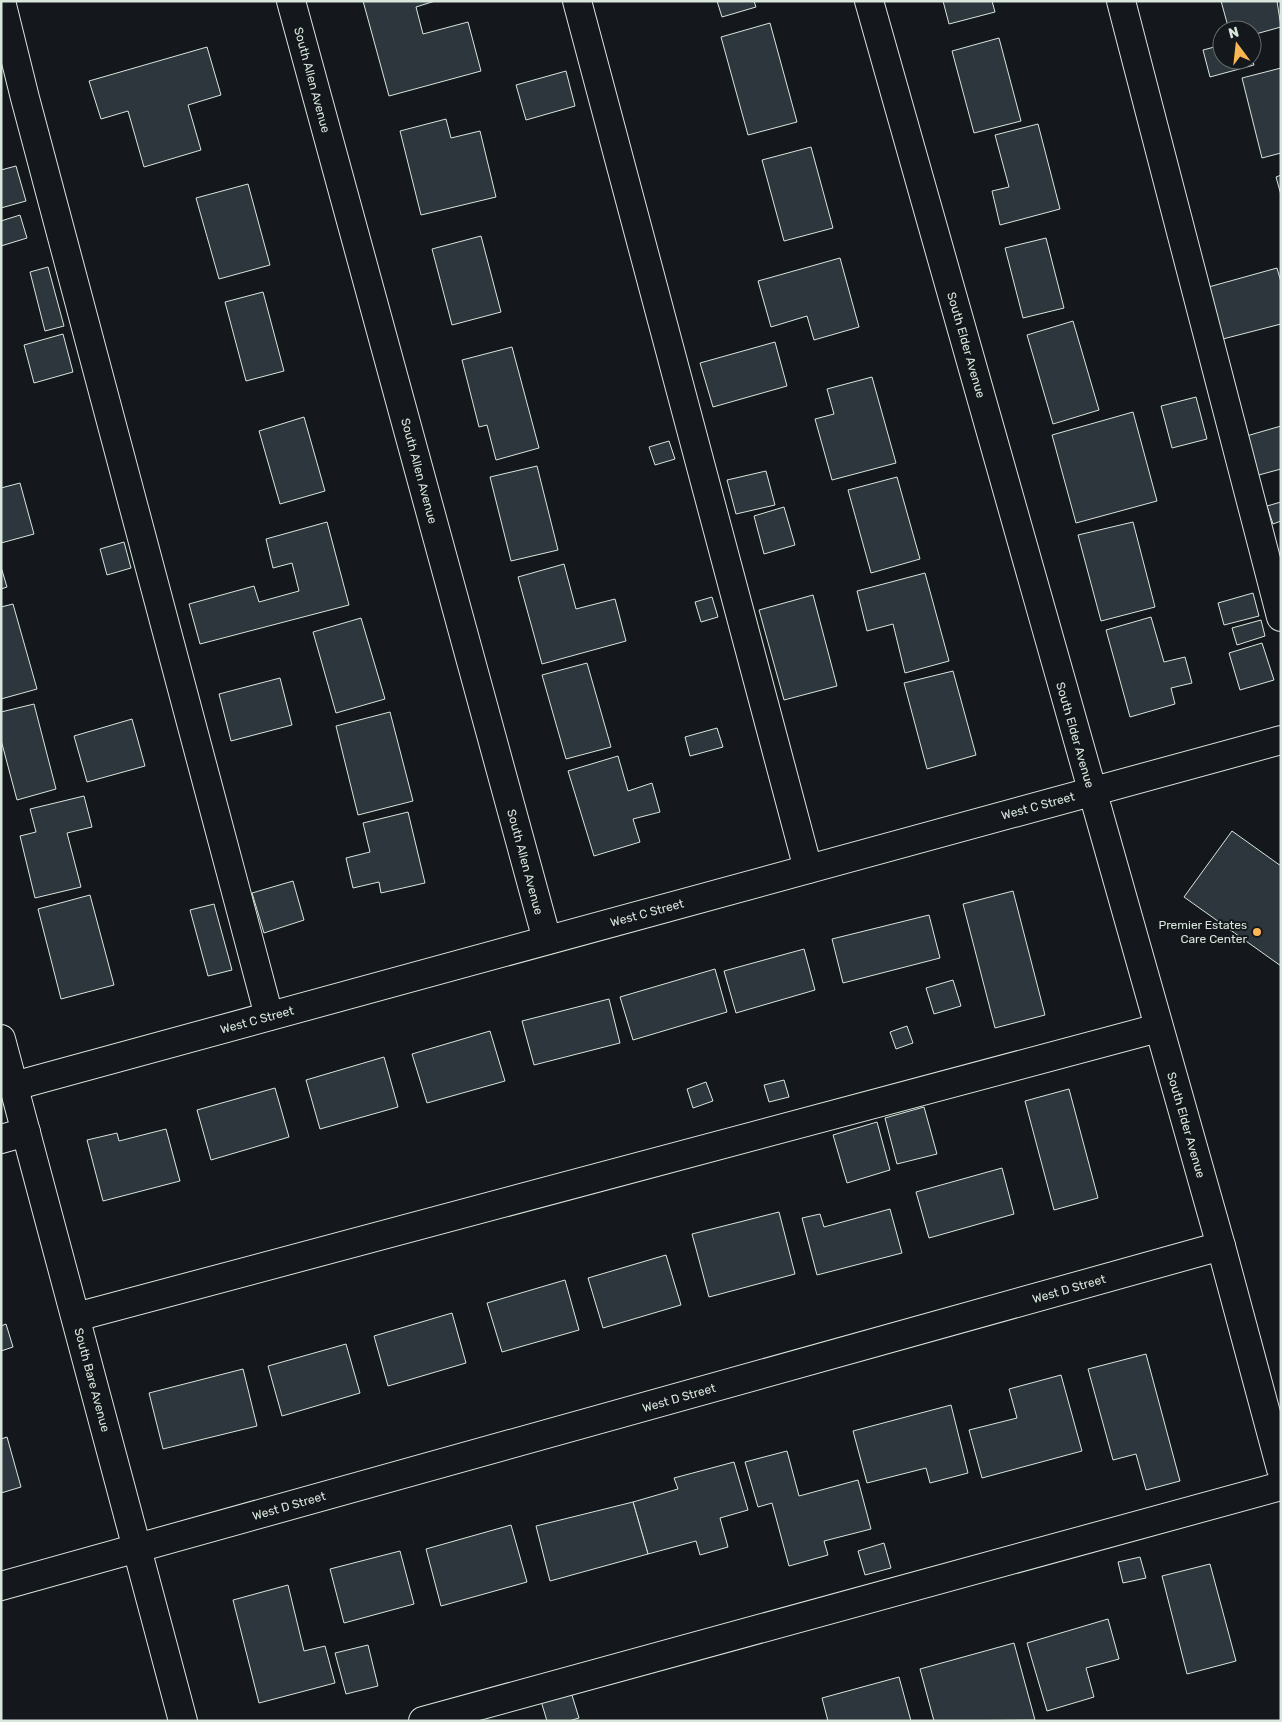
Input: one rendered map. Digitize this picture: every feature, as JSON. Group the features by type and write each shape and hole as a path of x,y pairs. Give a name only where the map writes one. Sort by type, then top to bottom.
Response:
{"street":[{"path":"1,1 27,107 269,1016"},
{"name":"South Allen Avenue","path":"291,1 546,940"},
{"path":"577,1 808,869"},
{"name":"South Elder Avenue","path":"869,1 1220,1246 1281,1469"},
{"path":"1121,1 1281,617"},
{"name":"West C Street","path":"14,1086 1281,740"},
{"path":"76,1317 1158,1028"},
{"name":"South Bare Avenue","path":"1,1039 14,1086 14,1136 76,1317 183,1721"},
{"name":"West D Street","path":"1,1586 1220,1246"},
{"path":"423,1721 1281,1486"}],"building":[{"path":"363,1 435,1 416,7 423,34 468,22 481,71 389,96"},
{"path":"717,1 754,1 756,7 722,17"},
{"path":"943,1 992,1 995,12 949,24"},
{"path":"1221,1 1277,1 1281,27 1262,32 1262,20 1226,20"},
{"path":"770,23 797,122 748,135 721,37"},
{"path":"999,38 1021,121 974,133 952,51"},
{"path":"207,47 221,95 188,105 201,150 144,167 128,111 101,119 89,81"},
{"path":"1212,48 1212,70 1236,70 1210,77 1203,50"},
{"path":"1281,68 1281,153 1262,158 1242,78"},
{"path":"566,71 575,106 526,120 516,85"},
{"path":"446,119 451,138 480,131 496,197 421,215 400,131"},
{"path":"1038,124 1060,209 1000,225 992,191 1009,187 995,135"},
{"path":"811,147 833,228 784,241 762,160"},
{"path":"16,166 26,201 1,208 1,170"},
{"path":"1281,175 1281,195 1276,177"},
{"path":"248,184 270,265 219,279 196,198"},
{"path":"20,215 27,238 1,246 1,221"},
{"path":"481,236 501,312 452,325 432,249"},
{"path":"1046,238 1064,308 1023,318 1005,248"},
{"path":"840,258 859,327 814,340 807,316 771,327 758,281"},
{"path":"48,267 64,326 45,331 30,272"},
{"path":"1277,268 1281,282 1281,324 1219,340 1205,288"},
{"path":"263,292 284,371 246,381 225,302"},
{"path":"1073,321 1099,410 1053,424 1027,335"},
{"path":"63,334 73,372 34,383 24,345"},
{"path":"775,342 787,386 713,407 700,363"},
{"path":"512,347 539,448 496,460 487,425 479,427 462,360"},
{"path":"872,377 896,463 832,480 815,419 834,414 827,389"},
{"path":"1196,397 1207,439 1172,448 1161,406"},
{"path":"1133,412 1157,501 1076,523 1052,435"},
{"path":"304,417 325,491 280,504 259,431"},
{"path":"1281,426 1281,469 1255,476 1243,437"},
{"path":"669,441 675,459 655,465 649,447"},
{"path":"537,466 558,550 511,561 490,477"},
{"path":"766,471 775,505 736,514 727,480"},
{"path":"897,477 920,559 871,573 848,490"},
{"path":"20,483 34,534 1,543 1,488"},
{"path":"1281,502 1281,521 1273,524 1267,506"},
{"path":"784,507 795,545 764,554 754,516"},
{"path":"327,522 349,605 200,644 189,604 254,586 259,602 299,591 292,563 273,568 266,539"},
{"path":"1133,522 1155,607 1101,621 1078,535"},
{"path":"124,542 131,568 107,575 100,549"},
{"path":"564,564 576,609 615,599 626,641 542,664 518,577"},
{"path":"1,567 7,587 1,589"},
{"path":"925,573 949,661 905,673 893,624 867,631 857,591"},
{"path":"1253,593 1259,616 1224,625 1218,603"},
{"path":"813,595 837,686 784,700 759,610"},
{"path":"712,597 718,617 701,622 695,602"},
{"path":"13,604 37,689 1,699 1,607"},
{"path":"1151,617 1164,662 1185,657 1192,683 1171,688 1175,704 1130,717 1106,630"},
{"path":"361,618 385,699 336,713 313,632"},
{"path":"1261,620 1265,636 1237,645 1232,628"},
{"path":"1262,643 1274,680 1240,690 1229,653"},
{"path":"587,663 611,747 566,759 542,675"},
{"path":"953,671 976,755 927,769 904,683"},
{"path":"280,678 292,725 231,741 219,694"},
{"path":"34,704 56,789 17,800 1,740 1,712"},
{"path":"390,712 413,801 358,815 336,726"},
{"path":"132,719 145,766 87,782 74,736"},
{"path":"717,728 723,747 690,756 685,737"},
{"path":"618,756 628,791 652,783 660,812 633,819 640,842 594,856 568,771"},
{"path":"84,796 92,827 67,833 81,887 35,898 20,836 36,832 30,809"},
{"path":"408,812 425,883 381,893 379,882 353,888 346,858 370,852 363,823"},
{"name":"Premier Estates Care Center","path":"1232,831 1281,866 1281,966 1184,897"},
{"path":"293,881 304,920 264,933 252,893"},
{"path":"1013,891 1045,1015 995,1028 963,904"},
{"path":"90,895 114,985 61,999 38,909"},
{"path":"214,904 232,970 208,976 190,910"},
{"path":"929,915 940,958 843,983 832,939"},
{"path":"804,949 815,990 736,1013 724,971"},
{"path":"715,969 727,1012 633,1040 620,997"},
{"path":"953,980 961,1006 934,1014 926,988"},
{"path":"609,999 620,1043 534,1065 522,1021"},
{"path":"907,1026 913,1043 896,1049 890,1032"},
{"path":"490,1031 505,1081 427,1103 412,1054"},
{"path":"384,1057 398,1107 320,1129 306,1080"},
{"path":"784,1080 789,1097 769,1102 764,1085"},
{"path":"706,1082 713,1101 693,1108 687,1089"},
{"path":"275,1088 289,1137 211,1160 197,1110"},
{"path":"1069,1089 1098,1198 1054,1210 1025,1101"},
{"path":"924,1107 937,1154 897,1164 885,1118"},
{"path":"877,1122 890,1170 847,1183 833,1135"},
{"path":"166,1129 180,1181 103,1201 87,1140 117,1133 119,1141"},
{"path":"1002,1168 1014,1214 929,1238 916,1192"},
{"path":"890,1209 902,1253 817,1275 802,1218 820,1214 824,1227"},
{"path":"779,1212 795,1274 709,1297 692,1234"},
{"path":"666,1255 681,1305 603,1328 588,1278"},
{"path":"565,1280 579,1330 502,1352 487,1303"},
{"path":"452,1313 466,1363 388,1386 374,1336"},
{"path":"6,1324 13,1347 1,1351 1,1326"},
{"path":"346,1344 360,1393 282,1416 268,1366"},
{"path":"1146,1354 1180,1481 1146,1490 1136,1454 1113,1460 1088,1369"},
{"path":"243,1369 257,1426 163,1449 149,1393"},
{"path":"1061,1375 1082,1451 982,1478 969,1430 1017,1418 1009,1389"},
{"path":"951,1405 968,1473 930,1483 926,1468 867,1483 853,1431"},
{"path":"7,1437 21,1487 1,1493 1,1439"},
{"path":"787,1451 799,1496 858,1480 871,1529 824,1541 828,1555 789,1566 772,1503 758,1507 745,1462"},
{"path":"734,1462 748,1510 720,1518 728,1547 700,1555 696,1541 648,1554 633,1502 678,1489 674,1478"},
{"path":"633,1502 648,1554 550,1581 536,1526"},
{"path":"511,1525 527,1582 441,1606 426,1549"},
{"path":"884,1543 891,1568 865,1575 858,1551"},
{"path":"400,1551 414,1604 344,1623 330,1569"},
{"path":"1140,1557 1146,1578 1123,1583 1118,1562"},
{"path":"1210,1564 1236,1661 1187,1674 1162,1576"},
{"path":"288,1585 304,1651 325,1646 335,1683 259,1703 233,1600"},
{"path":"1108,1619 1119,1659 1086,1668 1094,1697 1047,1711 1027,1643"},
{"path":"1014,1643 1035,1720 934,1721 920,1669"},
{"path":"368,1645 378,1686 346,1694 335,1653"},
{"path":"899,1677 911,1721 828,1721 822,1698"},
{"path":"571,1692 579,1718 569,1721 547,1721 541,1701"}],"place":[{"name":"Premier Estates Care Center","path":"1257,932"}]}
